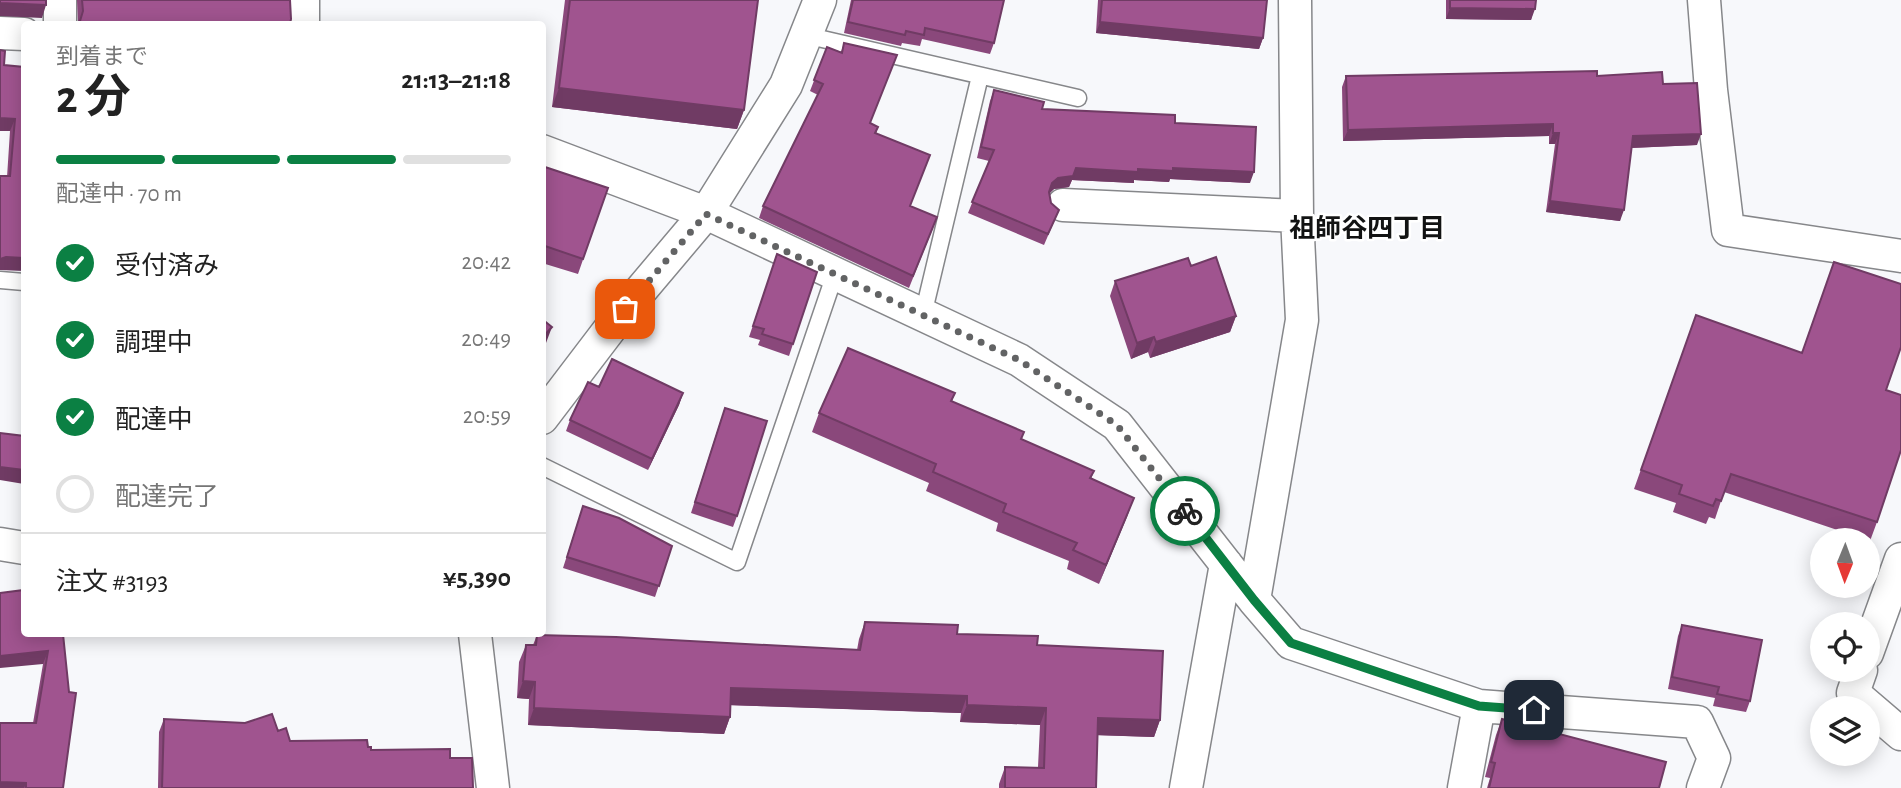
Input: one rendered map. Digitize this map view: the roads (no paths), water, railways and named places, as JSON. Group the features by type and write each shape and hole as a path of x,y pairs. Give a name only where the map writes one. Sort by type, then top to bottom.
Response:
{"street":[{"path":"60,0 60,21"},
{"path":"303,0 303,21"},
{"path":"546,413 625,309 706,214 786,85 820,0"},
{"path":"1254,600 1302,320 1297,216 1296,0"},
{"path":"1704,0 1711,90 1728,230 1901,256"},
{"path":"0,33 21,34"},
{"path":"546,153 706,214 1019,360 1117,425 1291,643 1479,706 1697,722 1714,758 1703,788"},
{"path":"1063,205 1297,216"},
{"path":"0,544 21,548"},
{"path":"1880,617 1901,559"},
{"path":"1186,788 1226,564"},
{"path":"475,637 492,788"},
{"path":"1857,682 1853,693 1901,734"},
{"path":"1464,788 1479,706"}],"lane":[{"path":"805,35 1078,98"},
{"path":"923,315 980,76"},
{"path":"546,468 737,562 835,274"},
{"path":"0,280 21,282"}],"district":[{"name":"祖師谷四丁目","path":"1367,229"}]}
